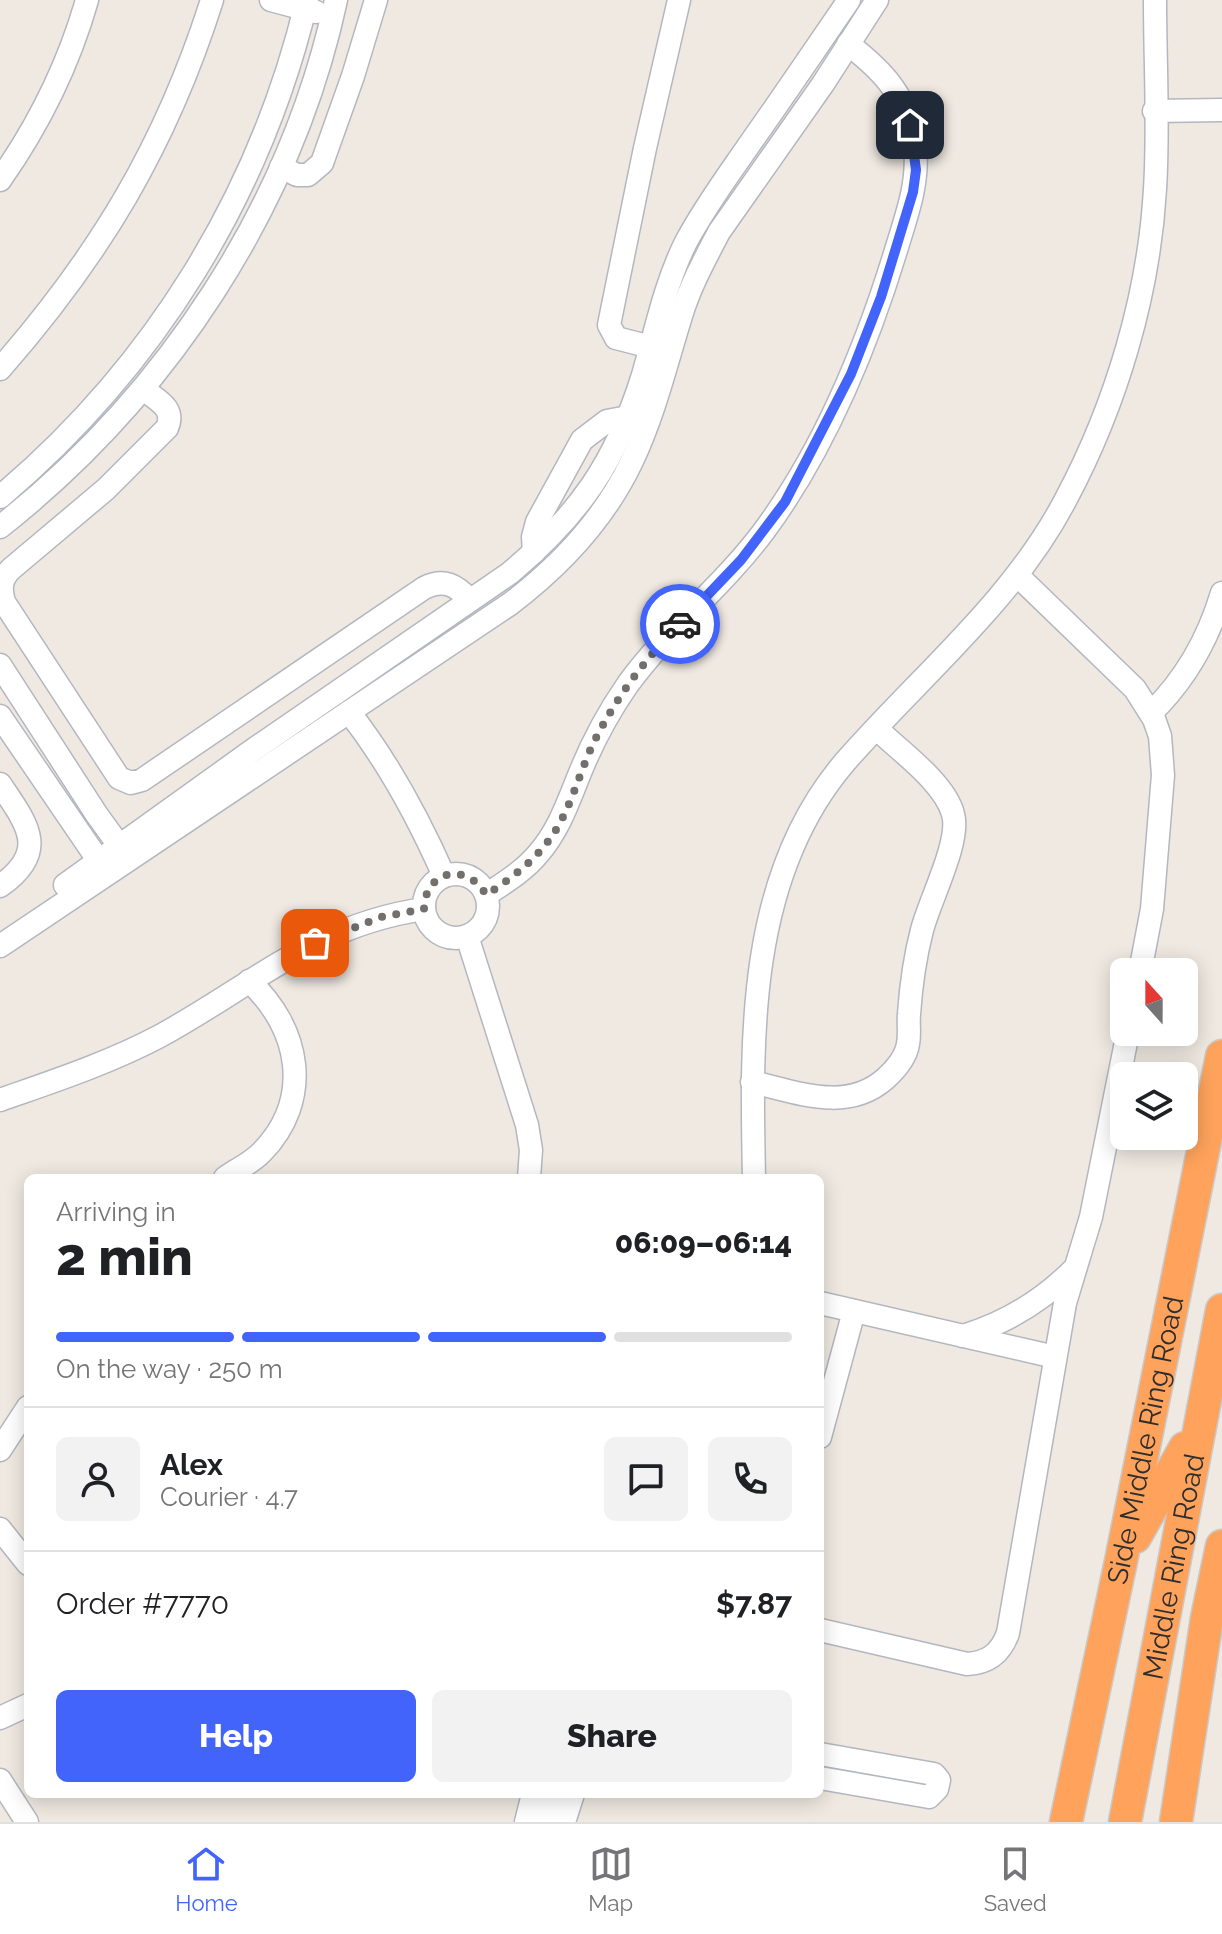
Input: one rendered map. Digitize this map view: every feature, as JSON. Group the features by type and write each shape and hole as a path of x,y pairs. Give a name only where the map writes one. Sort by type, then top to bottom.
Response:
{"highway":[{"name":"Side Middle Ring Road","path":"1066,1822 1222,1056"},
{"name":"Middle Ring Road","path":"1125,1822 1222,1310"},
{"path":"1121,1561 1199,1424"},
{"name":"Middle Ring Road","path":"1176,1822 1207,1618 1222,1546"}],"street":[{"path":"0,180 48,100 87,0"},
{"path":"0,369 71,283 116,217 174,105 212,0"},
{"path":"0,527 90,447 170,355 220,283 281,167 310,93 334,8 271,0"},
{"path":"281,167 303,176 314,173 322,163 376,0"},
{"path":"651,347 616,338 609,325 679,0"},
{"path":"202,798 253,750 534,552 577,508 609,460 628,417 666,291 697,222 849,0"},
{"path":"0,929 103,867 202,798 349,712 531,588 570,550 619,485 644,433 682,313 705,258 877,0"},
{"path":"754,1174 752,1082 757,980 770,916 791,854 817,802 843,765 1018,576 1046,535 1084,464 1122,361 1140,292 1153,219 1156,159 1155,0"},
{"path":"4,484 72,430 109,391 151,338 197,271 253,163 282,87 306,5"},
{"path":"486,895 520,871 552,837 595,740 626,687 660,644 718,587 764,531 808,460 851,374 894,258 913,192 916,170 915,147 902,104 878,66 848,44"},
{"path":"1154,111 1222,110"},
{"path":"143,389 168,410 170,419 167,428 106,489 2,580 4,602 115,774 131,783 142,780 432,584 449,583 470,600"},
{"path":"534,552 533,537 537,522 582,440 607,421 628,417"},
{"path":"1018,576 1124,676 1151,713 1160,736 1163,775 1152,909 1143,958"},
{"path":"1151,713 1172,692 1198,653 1222,593"},
{"path":"0,665 124,853"},
{"path":"26,706 59,686"},
{"path":"349,712 408,798 444,876"},
{"path":"0,716 103,867"},
{"path":"232,719 253,750"},
{"path":"752,1082 830,1100 852,1097 881,1082 897,1066 908,1046 916,959 930,902 951,848 955,821 941,790 877,729"},
{"path":"0,784 27,826 30,844 20,870 0,886"},
{"path":"0,946 103,867"},
{"path":"444,876 469,877 486,895 488,911 475,932 459,938 442,935 429,925 424,909 426,893 444,876"},
{"path":"0,1100 127,1052 192,1017 283,959 347,929 381,917 424,909"},
{"path":"467,936 527,1125 531,1150 529,1174"},
{"path":"231,1174 259,1154 275,1135 287,1113 293,1090 294,1065 290,1041 281,1018 267,997 249,981"},
{"path":"824,1631 967,1664 983,1662 1002,1647 1008,1633 1055,1357 1074,1269 1091,1217 1125,1046"},
{"path":"963,1336 1027,1308 1074,1269"},
{"path":"824,1304 1055,1357"},
{"path":"824,1422 854,1311"},
{"path":"0,1450 24,1413"},
{"path":"0,1529 24,1559"},
{"path":"0,1718 24,1707"},
{"path":"824,1755 934,1774 939,1780 937,1789 929,1797 824,1779"},
{"path":"0,1780 27,1822"},
{"path":"526,1822 532,1798"},
{"path":"544,1822 551,1798"},
{"path":"564,1822 572,1798"}],"way so far":[{"path":"315,943 381,917 424,909 426,893 444,876 461,874 469,877 482,887 486,895 520,871 552,837 595,740 626,687 680,624"}],"route":[{"path":"680,624 718,587 785,502 851,374 881,297 913,192 915,147 910,125"}]}
